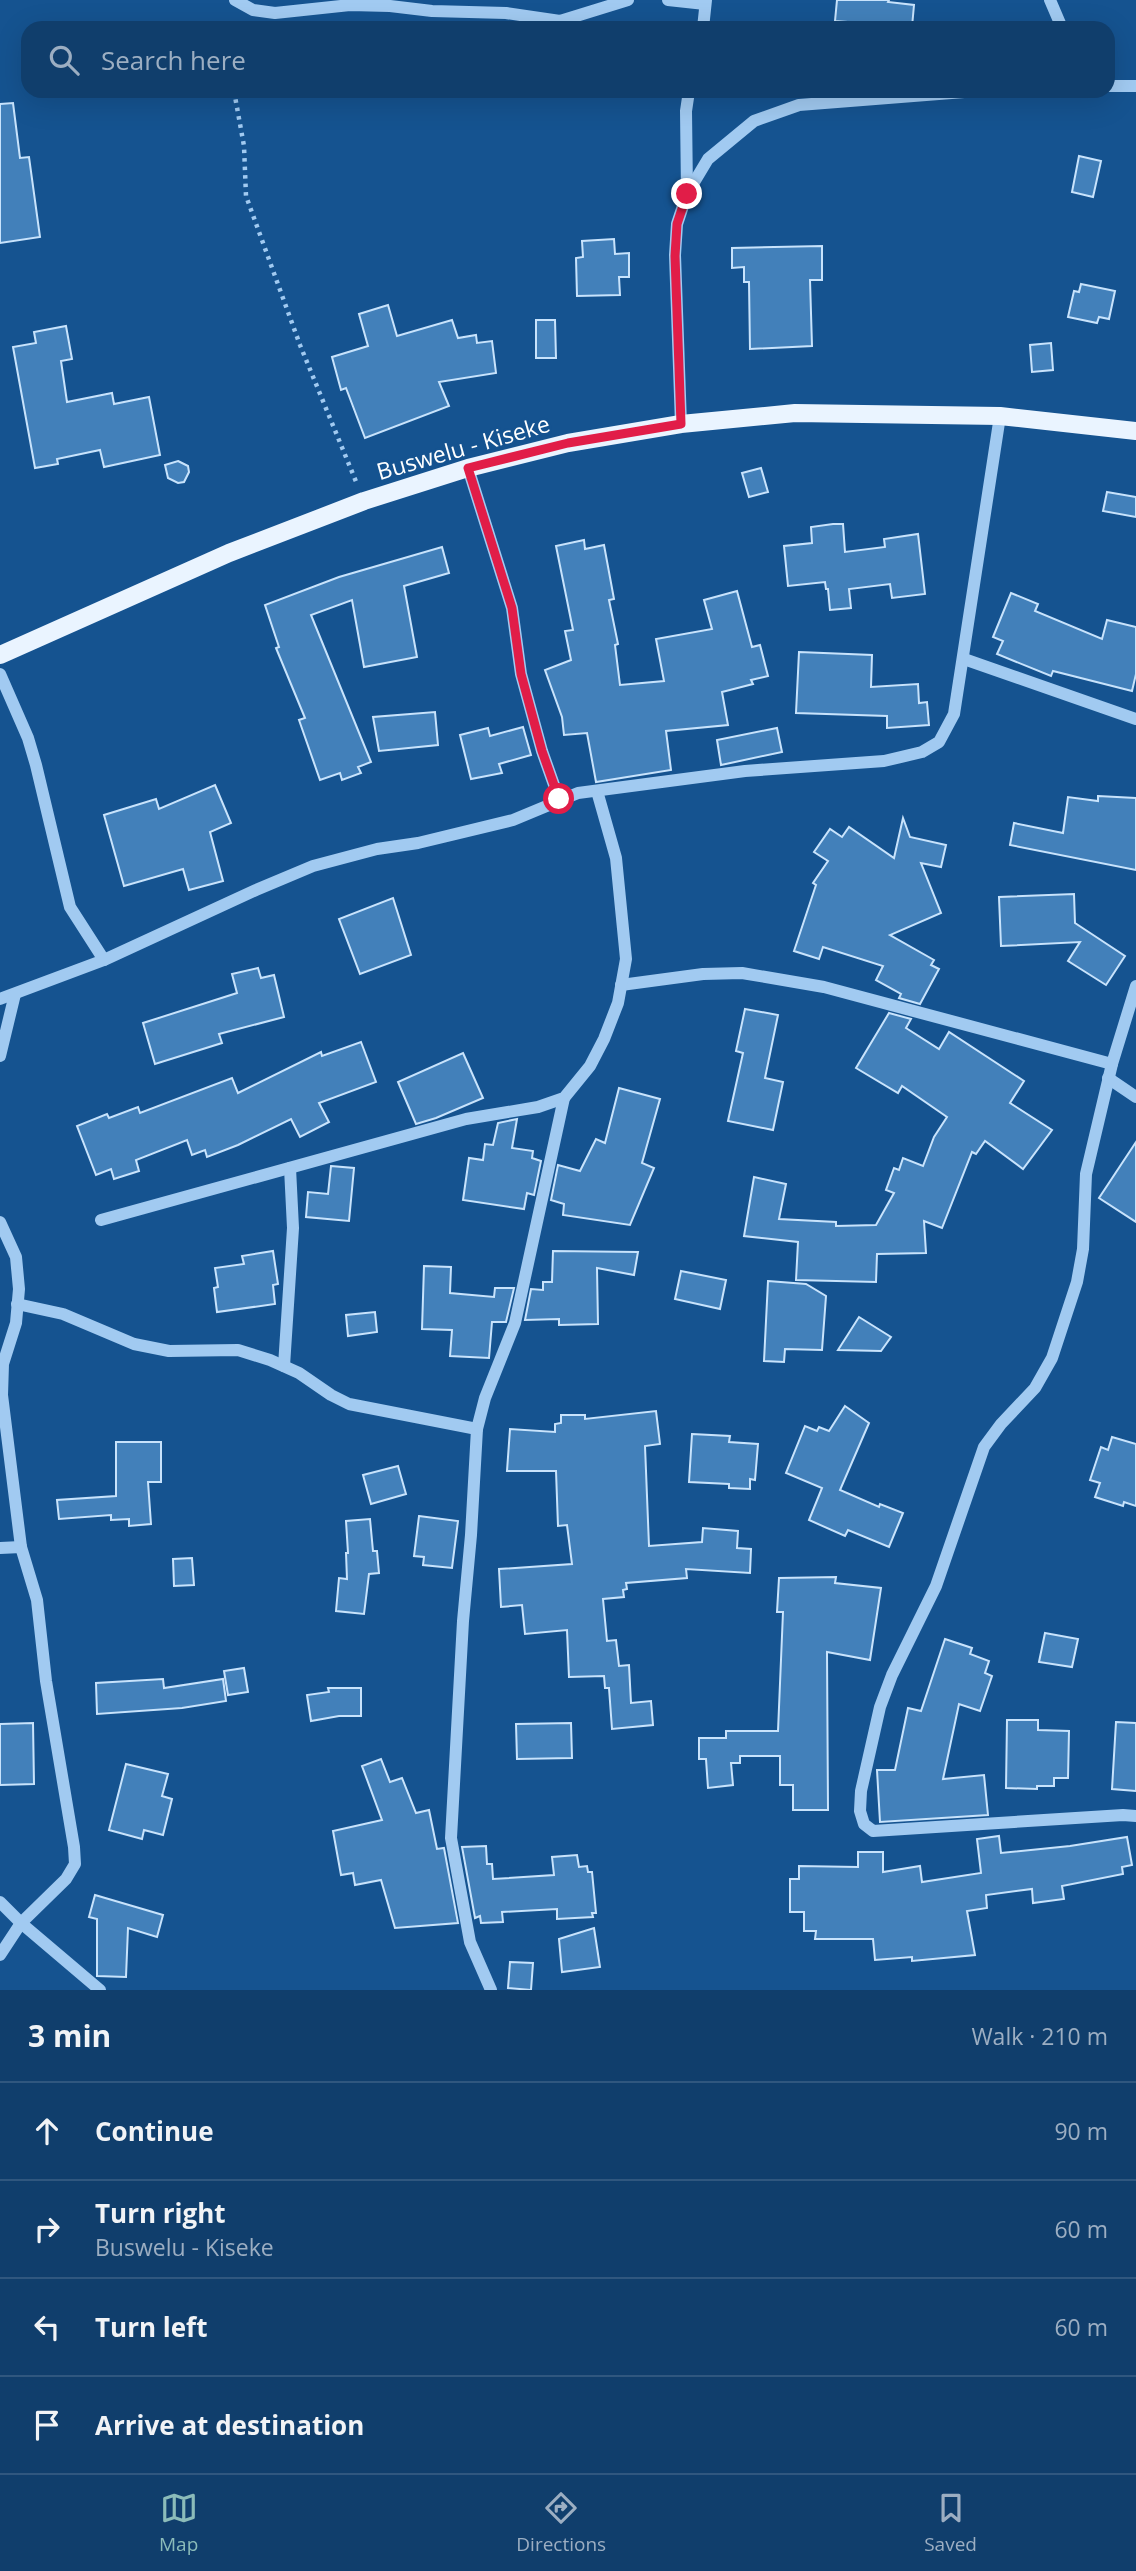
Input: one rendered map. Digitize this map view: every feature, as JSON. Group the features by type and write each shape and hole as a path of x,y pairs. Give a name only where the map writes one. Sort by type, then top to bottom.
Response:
{"main road":[{"name":"Buswelu - Kiseke","path":"0,655 229,553 363,501 468,468 568,443 681,424 795,413 1000,416 1136,431"}],"street":[{"path":"235,0 253,10 275,13 351,5 390,6 432,11 506,13 560,21 628,0"},
{"path":"668,0 706,2 704,21"},
{"path":"1050,0 1059,21"},
{"path":"1115,86 1136,86"},
{"path":"687,194 686,111 689,98"},
{"path":"681,424 675,256 677,224 687,194 708,159 754,121 799,105 888,98"},
{"path":"0,999 104,960 313,866 377,849 418,843 513,820 578,793 745,771 884,761 922,752 939,741 954,714 1000,416"},
{"path":"468,468 512,608 521,674 542,751 559,799"},
{"path":"964,659 1136,719"},
{"path":"0,674 28,738 70,906 85,934 104,960"},
{"path":"491,1990 470,1942 451,1838 477,1429 485,1398 515,1323 564,1098 590,1066 618,1003 626,959 616,858 597,792"},
{"path":"621,985 703,974 742,973 824,987 1111,1064"},
{"path":"1136,986 1111,1064 1086,1174 1083,1249 1077,1282 1052,1359 1035,1388 1001,1424 984,1447 936,1586 880,1707 861,1791 860,1811 864,1824 873,1831 1136,1816"},
{"path":"0,1056 15,994"},
{"path":"1108,1078 1136,1097"},
{"path":"101,1220 466,1119 538,1107 564,1098"},
{"path":"284,1366 293,1228 290,1168"},
{"path":"0,1222 16,1256 17,1304 16,1323 3,1364 2,1395 21,1547 37,1600 46,1681 75,1864 66,1879 21,1923 0,1955"},
{"path":"17,1304 63,1314 134,1344 169,1351 238,1350 299,1373 349,1404 477,1429"},
{"path":"0,1548 21,1547"},
{"path":"0,1902 100,1990"}],"path":[{"path":"235,98 244,146 246,196 300,345 363,501"}],"building":[{"path":"837,0 889,0 888,2 914,5 913,21 835,21"},
{"path":"13,103 20,158 29,157 40,237 0,243 0,104"},
{"path":"1079,156 1101,161 1093,197 1072,192"},
{"path":"614,239 615,254 629,253 629,277 619,277 620,295 577,296 576,258 583,257 582,241"},
{"path":"822,246 822,280 810,280 812,346 750,349 749,282 744,282 744,267 732,268 732,248"},
{"path":"1081,284 1115,291 1109,319 1099,317 1097,323 1068,317 1074,291 1079,292"},
{"path":"388,305 397,336 452,320 458,338 476,335 477,343 492,341 496,373 439,382 449,406 365,438 346,388 341,390 332,357 368,346 359,314"},
{"path":"536,320 555,320 556,358 536,358"},
{"path":"66,326 72,359 61,361 67,402 112,393 114,404 149,397 160,455 104,467 100,450 57,459 58,464 35,468 13,347 36,343 34,332"},
{"path":"1051,343 1053,370 1032,372 1030,345"},
{"path":"178,461 188,466 189,472 184,482 178,483 168,478 165,465"},
{"path":"761,468 768,492 749,497 742,473"},
{"path":"1107,492 1136,497 1136,517 1103,511"},
{"path":"843,524 845,552 885,547 884,539 918,534 925,594 892,598 890,584 849,589 851,608 830,610 825,582 788,586 784,546 812,543 811,527"},
{"path":"584,540 585,549 604,545 614,599 609,600 618,644 615,645 620,685 664,681 656,639 712,629 704,600 737,591 752,647 760,645 768,676 751,680 753,684 722,692 728,725 666,731 671,770 596,782 587,733 564,735 562,717 545,670 571,660 565,631 573,630 556,546"},
{"path":"442,547 449,573 404,586 417,657 364,667 352,600 311,615 371,762 358,767 361,773 342,780 340,773 320,780 299,720 305,718 276,648 279,647 265,605 339,577"},
{"path":"1011,593 1038,604 1035,611 1102,639 1107,620 1136,627 1136,674 1132,691 1053,671 1051,676 997,654 1003,641 993,637"},
{"path":"799,652 872,655 871,687 918,684 919,703 927,702 929,725 887,728 887,716 796,713"},
{"path":"435,712 438,745 379,751 373,717"},
{"path":"523,727 531,755 499,764 502,773 471,779 460,735 488,728 490,736"},
{"path":"777,728 782,752 721,765 717,740"},
{"path":"215,785 231,823 210,832 223,881 189,890 183,869 124,886 104,815 156,799 159,809"},
{"path":"1098,796 1136,798 1136,870 1010,845 1014,823 1063,833 1068,797 1098,801"},
{"path":"903,818 910,837 946,845 941,867 921,863 941,913 890,935 934,960 931,965 939,969 920,1004 899,998 901,994 876,980 883,966 823,947 819,959 794,951 816,885 813,883 828,861 814,852 830,829 842,837 849,827 894,858"},
{"path":"1074,894 1075,923 1125,956 1106,985 1068,961 1080,942 1001,946 999,897"},
{"path":"393,898 411,955 360,974 339,919"},
{"path":"258,968 261,978 274,975 284,1017 219,1034 222,1043 155,1064 143,1023 237,993 232,974"},
{"path":"745,1009 778,1015 765,1078 783,1082 773,1130 728,1121 743,1053 736,1051"},
{"path":"889,1013 911,1019 906,1028 939,1049 949,1032 1024,1081 1010,1103 1052,1130 1023,1169 985,1141 976,1154 972,1152 942,1228 924,1221 926,1253 877,1254 876,1282 796,1280 798,1242 744,1236 754,1177 786,1184 779,1219 836,1222 836,1226 876,1225 894,1193 886,1190 894,1168 899,1170 903,1158 923,1166 934,1137 947,1117 902,1086 898,1093 856,1068"},
{"path":"361,1042 376,1082 319,1103 329,1122 300,1137 291,1119 207,1157 205,1150 192,1155 187,1140 136,1160 139,1171 114,1179 111,1169 96,1175 77,1126 107,1114 109,1118 138,1107 140,1113 232,1078 238,1093 321,1052 322,1056"},
{"path":"463,1053 483,1098 416,1124 398,1082"},
{"path":"619,1088 660,1099 642,1163 654,1168 630,1225 563,1215 564,1204 551,1200 558,1165 580,1171 596,1139 605,1143"},
{"path":"517,1119 512,1148 533,1151 532,1158 541,1161 534,1195 527,1193 524,1209 463,1200 469,1158 483,1160 485,1144 493,1145 498,1123"},
{"path":"1136,1142 1136,1222 1099,1198"},
{"path":"331,1166 354,1168 349,1221 306,1217 308,1192 328,1194"},
{"path":"273,1251 278,1284 273,1285 275,1304 217,1312 214,1288 218,1287 215,1268 244,1264 242,1256"},
{"path":"553,1251 638,1252 634,1275 597,1268 598,1324 559,1325 559,1319 525,1320 531,1289 543,1290 543,1282 552,1282"},
{"path":"424,1266 451,1267 450,1293 494,1297 495,1288 514,1288 506,1322 492,1322 489,1358 450,1356 452,1330 422,1329"},
{"path":"681,1271 726,1280 720,1309 675,1299"},
{"path":"768,1281 806,1284 826,1296 822,1350 785,1349 784,1362 764,1361"},
{"path":"375,1312 377,1332 348,1336 346,1315"},
{"path":"859,1317 891,1337 881,1351 838,1350"},
{"path":"845,1406 869,1423 840,1490 879,1507 880,1504 903,1513 889,1547 848,1530 845,1536 809,1520 822,1488 786,1473 805,1426 817,1431 819,1427 829,1431"},
{"path":"656,1411 660,1444 645,1446 649,1546 702,1542 703,1528 738,1531 737,1548 751,1549 750,1573 686,1569 687,1578 626,1583 624,1597 603,1599 607,1641 616,1640 619,1666 629,1665 631,1703 651,1701 653,1725 612,1729 609,1688 605,1688 604,1676 569,1677 567,1630 525,1634 522,1605 501,1607 499,1569 572,1564 567,1525 558,1526 556,1471 507,1471 510,1429 555,1432 555,1424 561,1423 561,1415 585,1415 585,1419"},
{"path":"692,1434 730,1436 729,1442 758,1444 755,1480 750,1479 750,1489 729,1488 729,1484 689,1482"},
{"path":"1112,1437 1136,1444 1136,1506 1124,1502 1123,1506 1095,1497 1100,1483 1090,1480 1101,1447 1108,1450"},
{"path":"116,1442 161,1442 161,1482 148,1482 151,1524 129,1526 129,1519 111,1520 111,1515 59,1519 57,1500 116,1496"},
{"path":"398,1466 406,1494 371,1504 363,1475"},
{"path":"419,1516 458,1521 452,1568 423,1565 424,1557 414,1556"},
{"path":"370,1519 373,1551 377,1551 379,1573 369,1574 364,1614 336,1611 339,1578 347,1579 346,1521"},
{"path":"192,1558 194,1585 174,1586 173,1559"},
{"path":"836,1577 835,1583 881,1588 870,1660 827,1652 828,1810 793,1810 793,1785 780,1785 780,1756 740,1756 740,1763 731,1763 733,1785 708,1788 706,1759 699,1759 699,1738 726,1738 726,1731 778,1731 783,1612 777,1612 779,1578"},
{"path":"1045,1633 1078,1639 1072,1667 1039,1662"},
{"path":"945,1639 972,1648 970,1654 989,1661 985,1673 992,1676 980,1711 959,1704 943,1779 984,1775 988,1815 880,1822 877,1770 895,1770 908,1708 921,1711"},
{"path":"244,1668 248,1692 228,1695 224,1671"},
{"path":"163,1679 164,1688 223,1679 226,1701 182,1708 97,1714 96,1683"},
{"path":"328,1688 361,1688 361,1716 339,1716 311,1721 307,1695 329,1692"},
{"path":"1007,1720 1038,1720 1038,1730 1069,1731 1068,1778 1054,1778 1054,1786 1037,1786 1037,1789 1006,1788"},
{"path":"1116,1722 1136,1723 1136,1791 1112,1789"},
{"path":"33,1723 34,1784 0,1785 0,1724"},
{"path":"571,1723 572,1758 517,1759 516,1724"},
{"path":"381,1759 390,1782 402,1778 416,1813 429,1810 437,1849 444,1848 458,1923 395,1928 381,1880 355,1885 353,1873 341,1875 333,1831 382,1820 362,1766"},
{"path":"126,1764 168,1774 162,1796 172,1799 163,1835 144,1830 142,1839 109,1830"},
{"path":"999,1836 1001,1853 1127,1837 1132,1865 1122,1867 1123,1874 1062,1886 1064,1899 1033,1903 1032,1889 986,1895 987,1908 967,1911 975,1955 912,1961 912,1957 875,1960 873,1939 815,1939 816,1931 804,1931 804,1912 790,1912 790,1879 799,1879 799,1866 858,1867 858,1852 883,1852 883,1872 920,1866 922,1882 981,1873 977,1839"},
{"path":"486,1846 487,1864 492,1864 493,1879 554,1875 552,1857 577,1855 579,1867 587,1866 588,1872 592,1872 596,1913 592,1913 593,1917 557,1919 557,1909 502,1912 503,1922 481,1923 480,1916 475,1918 462,1847"},
{"path":"95,1895 163,1915 157,1937 128,1928 126,1977 97,1976 97,1919 89,1917"},
{"path":"594,1928 600,1967 562,1972 559,1939"},
{"path":"510,1962 533,1963 531,1990 508,1988"}],"route":[{"path":"559,799 542,751 521,674 512,608 468,468 568,443 681,424 675,256 677,224 687,194"}]}
